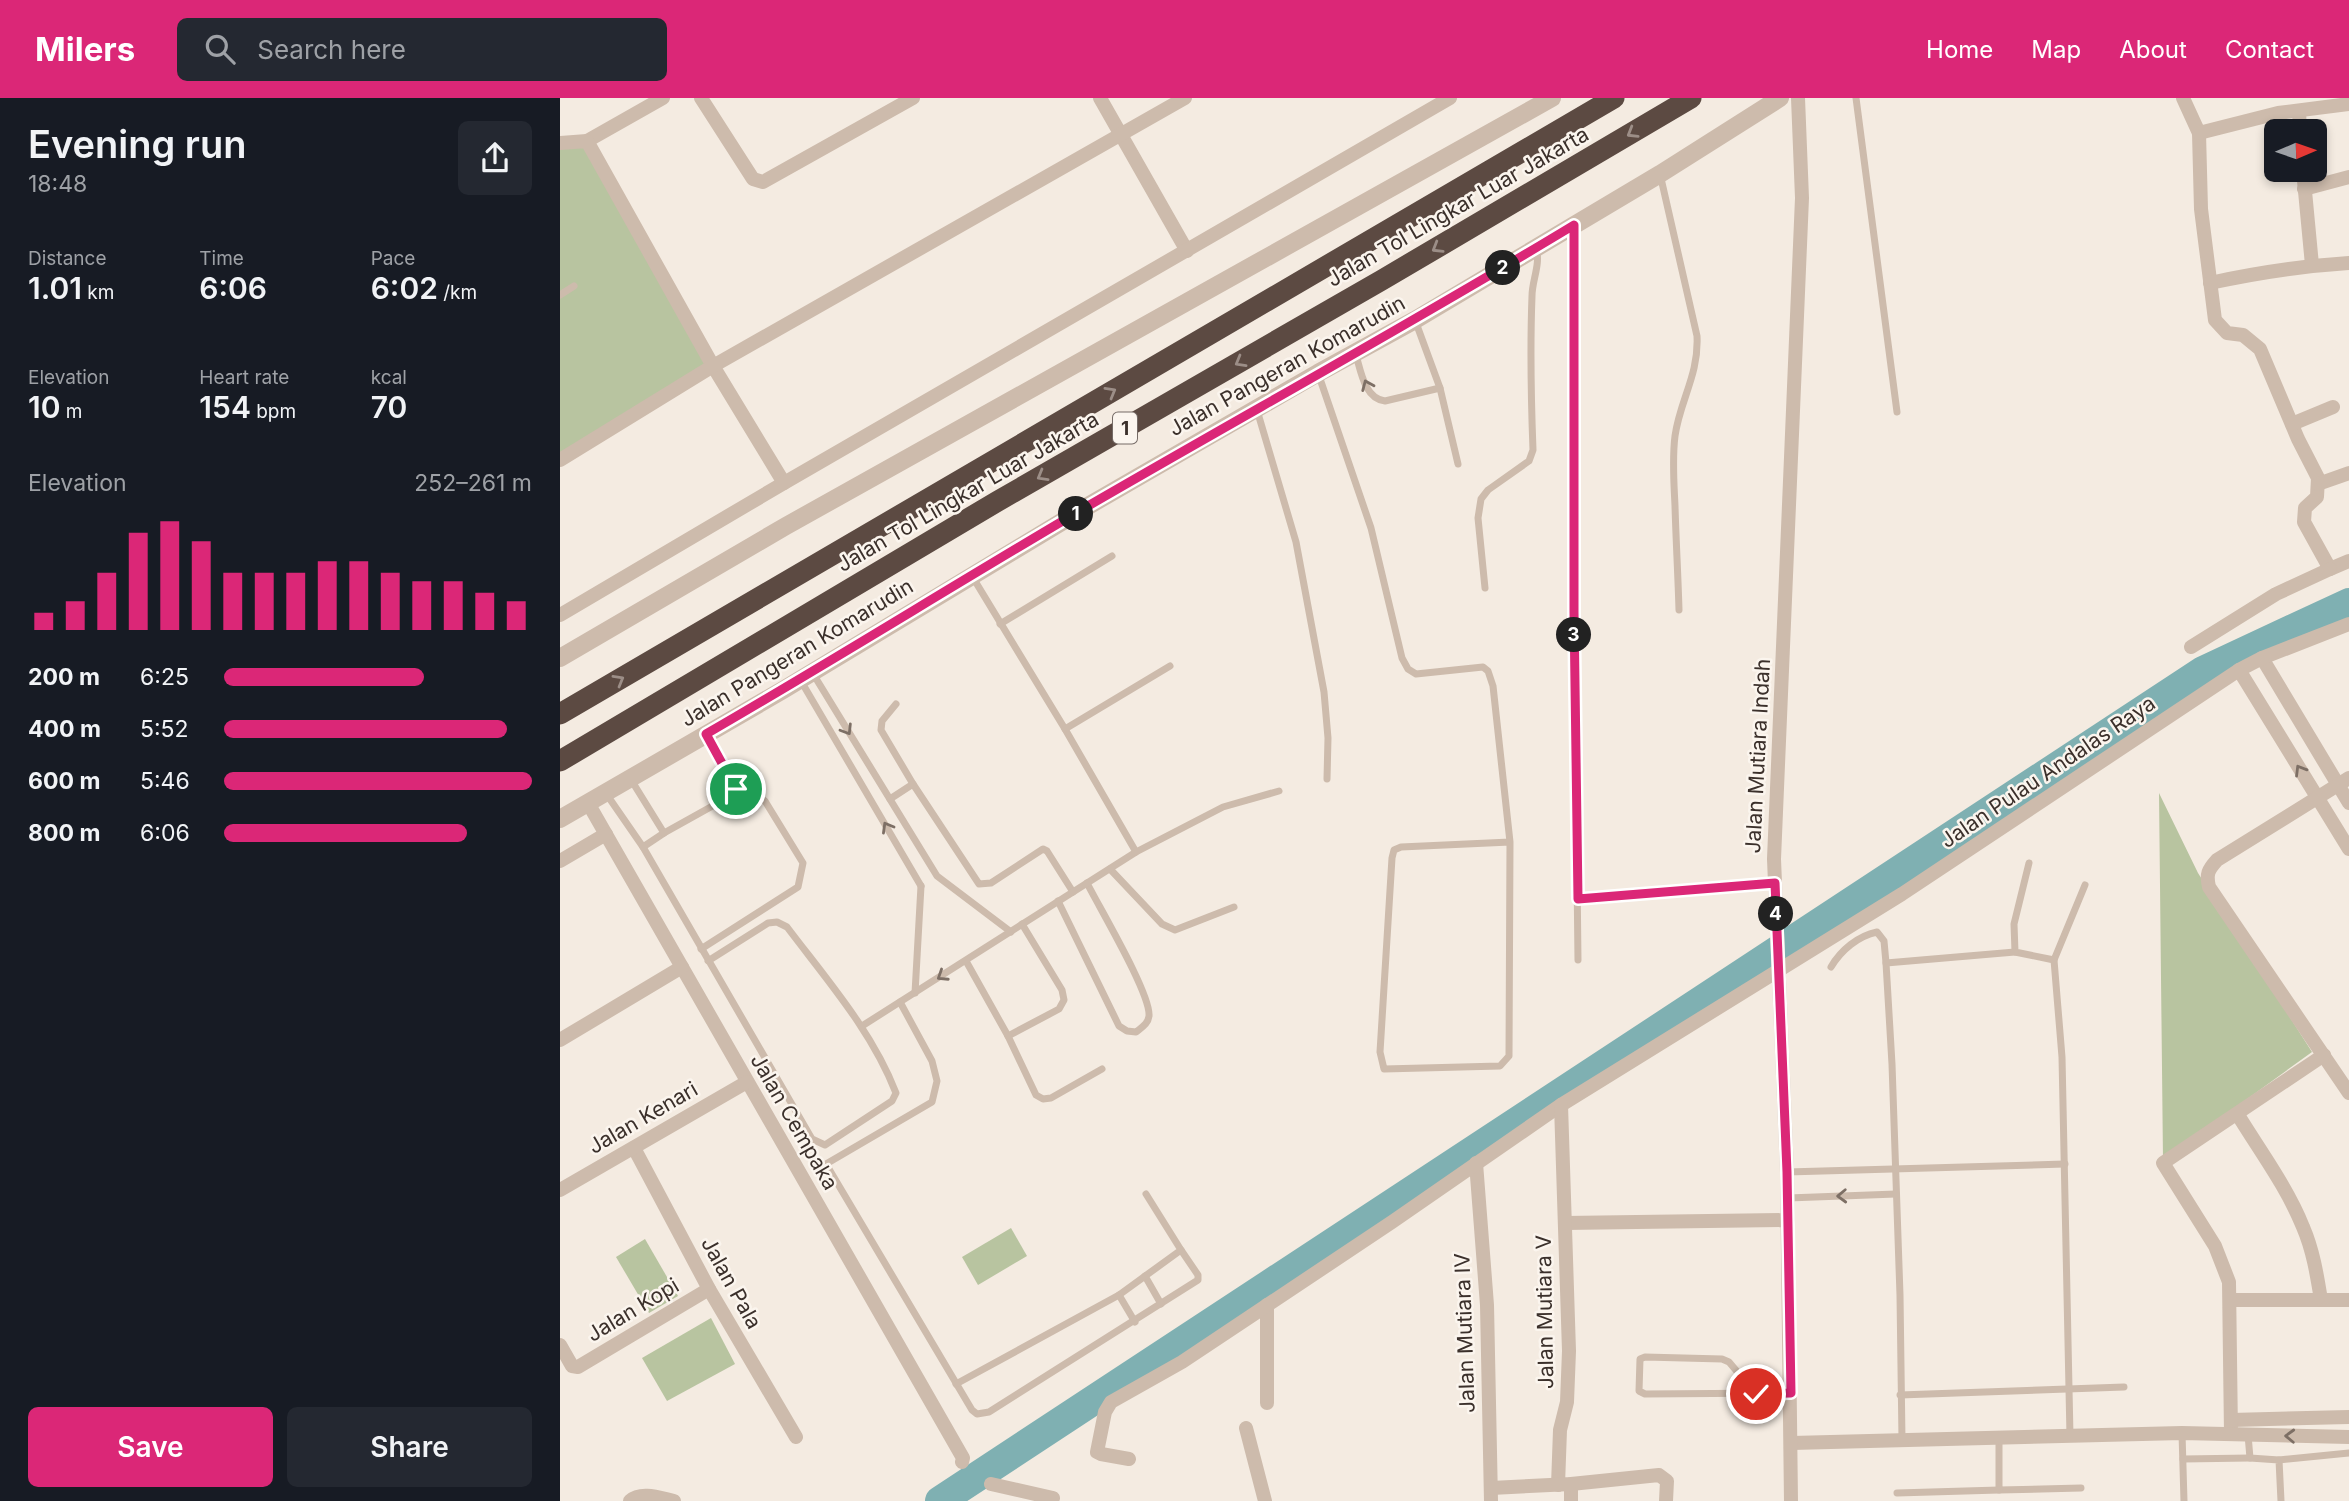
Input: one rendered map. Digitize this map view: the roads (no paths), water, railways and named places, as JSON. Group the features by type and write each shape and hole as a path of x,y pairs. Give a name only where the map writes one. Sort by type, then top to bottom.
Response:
{"highway":[{"name":"Jalan Tol Lingkar Luar Jakarta","path":"560,714 1614,98"},
{"name":"Jalan Tol Lingkar Luar Jakarta","path":"560,761 999,501 1691,98"}],"street":[{"path":"560,143 587,141 663,98"},
{"path":"701,98 753,179 763,182 913,98"},
{"path":"1100,98 1187,251"},
{"path":"560,460 713,366 1185,98"},
{"path":"560,615 1450,98"},
{"path":"560,658 786,526 1552,98"},
{"name":"Jalan Pangeran Komarudin","path":"560,819 1257,408 1415,320 1660,174 1780,98"},
{"name":"Jalan Mutiara Indah","path":"1791,1501 1788,1198 1774,833 1802,198 1798,98"},
{"path":"2183,98 2199,133 2201,209 2215,320 2227,333 2243,335 2260,349 2318,478 2317,497 2305,508 2304,523 2330,569"},
{"path":"2273,98 2278,113"},
{"path":"2199,133 2278,113 2349,103"},
{"path":"2299,111 2299,119"},
{"path":"587,141 713,366 784,483"},
{"path":"2304,189 2349,177"},
{"path":"2304,182 2312,265"},
{"path":"2210,283 2312,265 2349,263"},
{"path":"2292,424 2333,407"},
{"path":"2318,484 2349,473"},
{"path":"2191,646 2276,594 2349,561"},
{"name":"Jalan Pulau Andalas Raya","path":"1129,1460 1097,1452 1105,1412 1111,1402 1182,1362 1562,1105 1777,965 1913,887 2239,670 2349,624"},
{"path":"2262,659 2343,781 2349,803"},
{"path":"2239,670 2349,849"},
{"path":"2343,781 2217,860 2208,869 2207,876 2209,887 2349,1093"},
{"name":"Jalan Cempaka","path":"588,803 963,1458 962,1462"},
{"path":"560,861 606,835"},
{"path":"560,1040 682,967"},
{"path":"2231,1427 2229,1282 2222,1260 2163,1166 2164,1162 2324,1055"},
{"name":"Jalan Kenari","path":"560,1190 747,1082"},
{"name":"Jalan Mutiara V","path":"1562,1105 1569,1351 1567,1402 1560,1430 1564,1484 1571,1501"},
{"path":"2238,1115 2303,1225 2315,1264 2321,1300"},
{"name":"Jalan Pala","path":"634,1148 709,1289 796,1437"},
{"name":"Jalan Mutiara IV","path":"1476,1163 1487,1305 1491,1495"},
{"name":"Jalan Mutiara V","path":"1565,1223 1788,1220"},
{"name":"Jalan Kopi","path":"560,1345 572,1366 578,1367 709,1289"},
{"path":"2230,1300 2349,1300"},
{"path":"1266,1305 1267,1403"},
{"path":"1792,1443 2182,1433 2349,1418"},
{"path":"1246,1427 1265,1501"},
{"path":"2231,1427 2248,1434 2349,1437"},
{"path":"1491,1495 1564,1484 1659,1475 1667,1480 1666,1501"},
{"path":"991,1484 1053,1498"},
{"path":"629,1501 635,1496 646,1495 674,1501"}],"lane":[{"path":"1856,98 1898,412"},
{"path":"1660,174 1697,336 1698,353 1675,435 1679,610"},
{"path":"1574,225 1574,626 1578,960"},
{"path":"1485,588 1480,499 1488,490 1529,461 1533,450 1530,354 1532,286 1539,259 1536,248"},
{"path":"560,295 574,286"},
{"path":"1415,320 1440,388 1458,464"},
{"path":"1355,353 1365,382 1372,396 1378,400 1385,401 1440,388"},
{"path":"1318,373 1371,527 1402,658 1408,669 1416,674 1483,667 1488,671 1493,687 1510,842 1509,1056 1500,1066 1384,1069 1380,1052 1394,849 1510,842"},
{"path":"1257,408 1296,542 1324,692 1328,738 1327,779"},
{"path":"1000,624 1112,556"},
{"path":"971,575 1136,852"},
{"path":"1065,729 1170,666"},
{"path":"806,676 890,799 937,876 1011,932"},
{"path":"806,676 921,886 915,993"},
{"path":"896,704 882,721 880,730 979,884 991,883 1042,849 1047,851 1073,892"},
{"path":"706,734 735,791"},
{"path":"629,778 664,833"},
{"path":"890,799 913,785"},
{"path":"643,847 733,795 735,791"},
{"path":"701,949 799,887 803,863 765,801 754,793 735,791"},
{"path":"862,1026 1136,852 1223,807 1279,791"},
{"path":"605,792 643,847 701,949 708,961 812,1139 825,1145 892,1101 896,1093 862,1026 787,927 777,922 768,923 708,961"},
{"path":"2015,952 2014,924 2029,863"},
{"path":"1110,869 1162,924 1175,930 1234,907"},
{"path":"921,886 937,876"},
{"path":"1058,901 1119,1026 1136,1032 1147,1023 1149,1013 1146,1000 1087,883"},
{"path":"1578,899 1775,883"},
{"path":"2070,1436 2062,1057 2054,960 2085,885"},
{"path":"1008,1036 1059,1009 1064,1000 1062,990 1022,925"},
{"path":"1831,967 1842,951 1870,933 1877,932 1884,941 1896,1170 1902,1440"},
{"path":"1886,962 2015,952 2054,960"},
{"path":"966,961 1008,1036 1036,1095 1043,1099 1051,1098 1102,1069"},
{"path":"900,1002 932,1061 937,1081 933,1102 826,1164 972,1410 978,1414 989,1412 1198,1280 1198,1275 1146,1194"},
{"path":"1787,1172 2065,1164"},
{"path":"1788,1198 1896,1194"},
{"path":"956,1384 1119,1295 1181,1250"},
{"path":"1145,1276 1161,1304"},
{"path":"1119,1295 1135,1322"},
{"path":"1756,1394 1729,1362 1722,1359 1640,1359 1638,1385 1639,1391 1645,1394 1756,1394 1791,1393"},
{"path":"1900,1395 2124,1387"},
{"path":"2182,1433 2184,1501"},
{"path":"2248,1434 2250,1458"},
{"path":"1999,1437 1999,1490"},
{"path":"2183,1460 2279,1460 2349,1453"},
{"path":"2279,1460 2281,1501"},
{"path":"1897,1493 2081,1488"}],"waterway":[{"path":"940,1501 2203,671 2349,603"}]}
